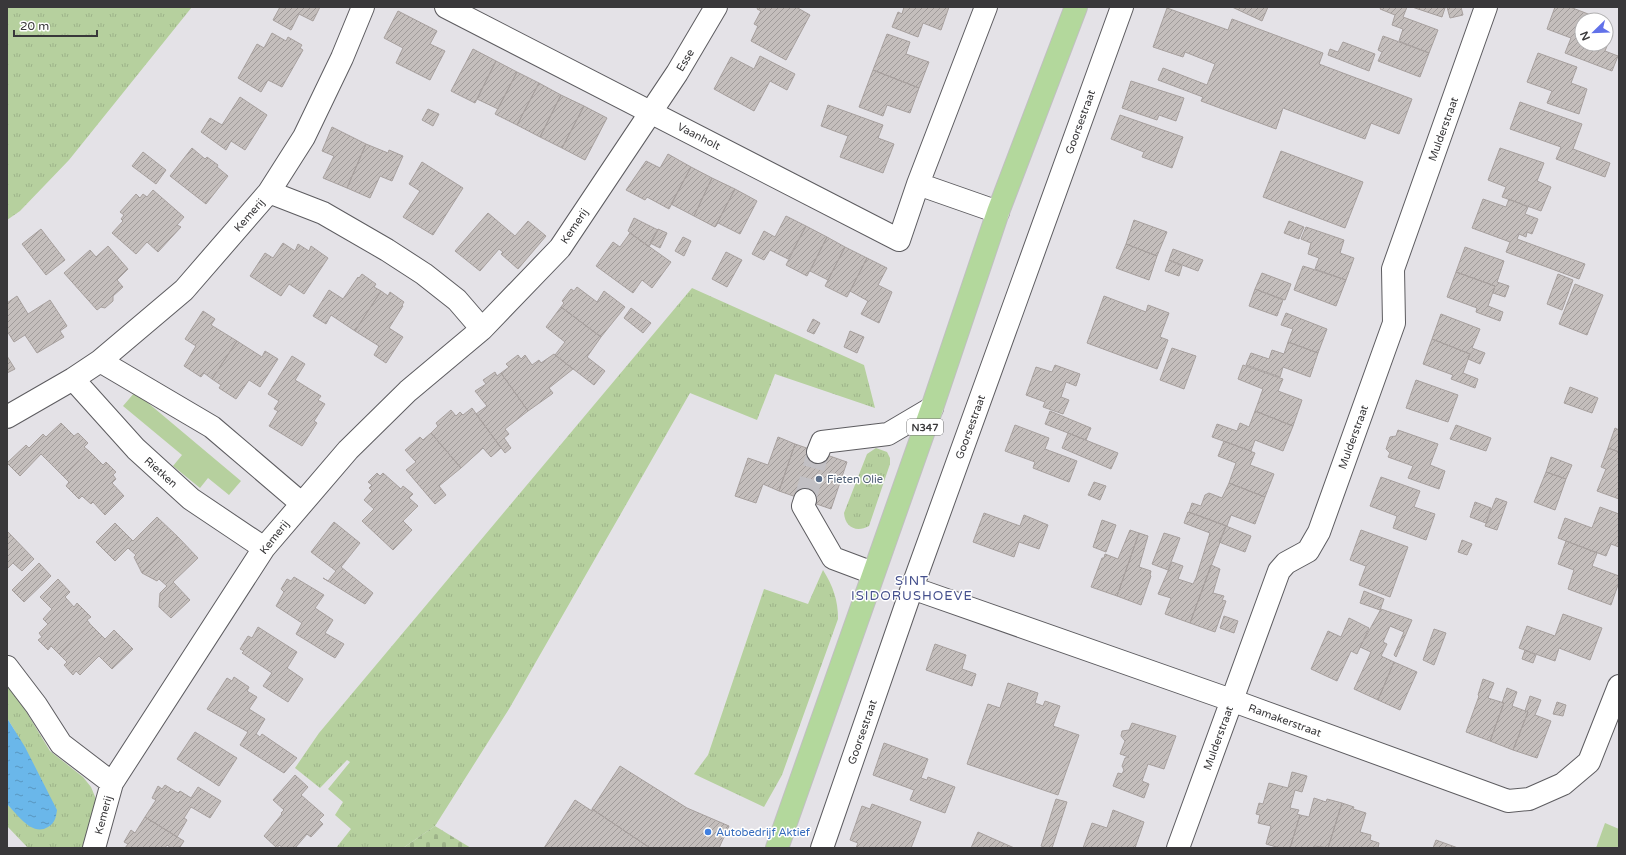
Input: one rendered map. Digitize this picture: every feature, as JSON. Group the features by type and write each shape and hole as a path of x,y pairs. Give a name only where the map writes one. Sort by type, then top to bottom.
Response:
{"main road":[{"name":"N347","path":"777,848 932,408 998,212 1076,7"}],"street":[{"name":"Kemerij","path":"7,417 73,380 100,361 184,290 269,192 304,137 342,58 363,7"},
{"name":"Vaanholt","path":"446,7 899,240 918,184 986,7"},
{"name":"Esse","path":"652,112 716,7"},
{"name":"Goorsestraat","path":"822,848 912,588 1122,7"},
{"name":"Mulderstraat","path":"1178,848 1279,571 1286,563 1308,551 1319,532 1394,323 1393,269 1486,7"},
{"name":"Kemerij","path":"94,848 112,783 264,548 348,450 408,391 482,329 560,248 652,112"},
{"path":"918,184 998,212"},
{"name":"Kemerij","path":"269,192 323,213 387,250 424,274 457,300 482,329"},
{"path":"100,361 212,428 301,503"},
{"name":"Rietken","path":"73,380 136,449 191,499 264,548"},
{"path":"818,452 822,442 888,434 932,408"},
{"path":"805,500 803,506 833,558 873,574"},
{"name":"Ramakerstraat","path":"912,588 1231,700 1508,801 1529,799 1563,784 1589,762 1617,696"},
{"name":"Kemerij","path":"7,667 36,705 61,744 112,783"}],"green space":[{"path":"7,7 192,7 69,160 20,211 7,220"},
{"path":"692,288 864,365 875,408 775,374 757,420 690,393 509,709 435,826 403,848 336,848 351,829 335,815 343,802 328,789 350,762 347,760 320,788 295,768 319,733"},
{"path":"135,392 241,481 229,495 208,478 200,488 173,466 182,455 123,406"},
{"path":"876,448 887,452 890,458 890,464 869,526 856,529 846,522 844,513 867,454"},
{"path":"823,570 834,593 838,619 782,775 764,807 694,774 708,755 764,589 808,604"},
{"path":"7,680 50,751 83,777 91,787 96,799 85,848 28,848 7,826 7,804 25,822 15,731 7,718"},
{"path":"1605,823 1619,829 1619,848 1596,848"},
{"path":"435,826 471,848 403,848"}],"water":[{"path":"7,718 25,747 57,810 54,822 48,827 36,829 31,827 25,823 7,804"}],"building":[{"path":"280,7 320,7 313,21 299,14 291,30 273,20"},
{"path":"758,7 796,7 810,15 786,60 751,41 758,26 754,24 761,11 757,9"},
{"path":"904,7 949,7 941,30 923,23 918,37 892,27 898,12 902,14"},
{"path":"1232,7 1268,7 1262,21"},
{"path":"1381,7 1407,7 1403,17 1438,30 1429,53 1399,41 1403,29 1392,25 1395,15 1380,9"},
{"path":"1412,7 1443,7 1445,8 1442,17"},
{"path":"1447,7 1461,7 1463,15 1450,18"},
{"path":"1555,7 1570,7 1583,12 1574,12 1574,52 1608,52 1618,56 1612,71 1565,53 1571,38 1547,29"},
{"path":"1167,8 1228,30 1232,19 1323,53 1319,64 1412,99 1399,134 1371,123 1365,139 1283,108 1276,129 1201,101 1203,97 1158,80 1163,68 1207,85 1215,64 1185,52 1183,57 1153,47"},
{"path":"398,11 437,31 430,44 445,51 430,80 396,63 403,48 384,38"},
{"path":"272,33 286,41 288,37 302,45 300,48 303,50 282,87 268,80 261,92 238,78 257,44 264,48"},
{"path":"887,34 910,42 906,54 929,62 919,88 873,70"},
{"path":"1383,36 1429,53 1420,77 1378,61 1382,52 1378,50"},
{"path":"1343,42 1375,54 1369,71 1328,55 1330,49 1338,52"},
{"path":"473,49 496,61 475,103 451,91"},
{"path":"1538,53 1577,67 1571,83 1587,89 1579,114 1547,103 1552,91 1527,82"},
{"path":"760,56 795,74 787,90 770,81 754,111 714,89 731,57 754,69"},
{"path":"496,61 517,72 498,109 477,99"},
{"path":"873,70 919,88 910,113 887,105 883,116 859,107"},
{"path":"517,72 539,83 517,125 495,114"},
{"path":"1131,81 1184,98 1176,121 1159,115 1157,120 1122,108"},
{"path":"539,83 561,95 540,137 517,125"},
{"path":"561,95 584,106 562,148 540,137"},
{"path":"240,97 267,115 245,150 231,141 226,150 201,132 210,118 222,125"},
{"path":"1520,102 1582,124 1573,149 1610,163 1605,177 1556,159 1561,147 1510,129"},
{"path":"828,105 883,125 878,138 894,144 883,173 840,157 848,136 821,126"},
{"path":"584,106 607,118 585,160 562,148"},
{"path":"428,109 439,114 433,126 422,120"},
{"path":"1120,115 1183,137 1172,168 1142,157 1144,152 1111,139"},
{"path":"332,127 366,144 347,188 323,178 334,156 322,151"},
{"path":"366,144 388,153 389,150 403,156 392,181 380,176 370,198 347,188"},
{"path":"192,148 205,159 207,157 218,165 217,167 228,176 206,204 170,176"},
{"path":"1500,148 1544,163 1537,181 1551,187 1541,211 1502,197 1506,187 1488,180"},
{"path":"1281,151 1363,182 1345,228 1263,197"},
{"path":"143,152 166,170 156,184 132,166"},
{"path":"668,154 691,167 669,209 647,197 645,200 626,190 646,161 660,168"},
{"path":"422,162 463,188 433,235 403,217 420,191 409,184"},
{"path":"691,167 712,178 694,216 671,204"},
{"path":"712,178 735,189 715,227 694,216"},
{"path":"735,189 757,201 740,234 718,223 715,227"},
{"path":"153,190 184,217 177,225 181,227 158,252 147,242 136,254 112,233 123,221 121,219 124,215 120,212 136,194 140,198 143,194 147,197"},
{"path":"1483,199 1506,207 1509,199 1528,207 1525,214 1538,219 1532,234 1527,232 1526,237 1519,234 1517,239 1585,264 1579,279 1506,252 1510,242 1472,228"},
{"path":"488,213 515,236 528,221 546,236 518,269 501,254 503,252 499,249 480,271 455,251"},
{"path":"786,216 806,226 788,259 770,250 764,260 752,254 764,231 775,237"},
{"path":"634,218 658,230 649,247 628,231"},
{"path":"1134,220 1167,232 1157,256 1126,244"},
{"path":"1289,221 1304,227 1299,239 1284,233"},
{"path":"806,226 827,237 807,276 786,265"},
{"path":"1306,227 1344,240 1340,253 1354,258 1346,280 1315,269 1319,258 1308,254 1311,243 1301,239"},
{"path":"41,229 65,260 46,275 22,244"},
{"path":"658,229 667,233 660,248 650,243"},
{"path":"630,233 671,262 652,288 642,280 633,293 596,266 613,242 620,247"},
{"path":"683,237 691,241 684,256 675,251"},
{"path":"827,237 845,247 828,280 810,271"},
{"path":"283,243 295,251 298,244 309,251 311,246 328,258 304,294 289,284 281,296 250,276 265,253 273,258"},
{"path":"1126,244 1157,256 1149,280 1116,268"},
{"path":"108,246 128,269 117,280 123,287 113,296 113,301 105,308 101,307 97,310 64,273 90,250 96,257"},
{"path":"845,247 867,258 847,297 825,286"},
{"path":"1465,247 1504,261 1497,282 1509,286 1505,297 1493,293 1495,286 1456,272"},
{"path":"1173,249 1203,260 1198,271 1169,260"},
{"path":"726,252 742,260 727,287 712,279"},
{"path":"867,258 887,268 878,285 892,292 879,323 861,314 868,301 850,291"},
{"path":"1169,260 1182,266 1179,276 1165,271"},
{"path":"1303,266 1346,280 1336,306 1294,290"},
{"path":"1456,272 1495,286 1488,306 1503,312 1500,321 1476,312 1477,308 1447,297"},
{"path":"1262,273 1291,284 1285,300 1255,289"},
{"path":"362,274 376,284 374,287 381,291 355,331 331,315 326,324 313,316 329,290 343,299 358,277 359,278"},
{"path":"1558,274 1573,280 1562,310 1547,304"},
{"path":"1575,284 1603,295 1587,335 1559,324"},
{"path":"577,287 597,302 604,291 625,307 601,337 561,307 564,303 562,301 571,289 574,291"},
{"path":"1255,289 1283,300 1277,316 1249,306"},
{"path":"381,291 388,296 390,292 404,302 389,328 403,337 386,363 374,355 379,346 355,331"},
{"path":"17,296 28,314 50,300 67,326 60,331 64,337 37,353 25,335 14,342 7,331 7,303"},
{"path":"1104,296 1146,312 1148,305 1169,313 1160,337 1168,340 1157,369 1087,343"},
{"path":"561,307 601,337 587,357 605,371 594,385 555,355 565,342 546,327"},
{"path":"631,308 651,323 643,333 624,318"},
{"path":"203,311 215,319 211,325 237,341 212,379 204,373 201,377 184,366 196,346 185,339"},
{"path":"1286,313 1327,329 1318,353 1288,342 1293,329 1281,325"},
{"path":"1441,314 1480,329 1472,348 1485,353 1480,364 1468,359 1470,354 1432,339"},
{"path":"813,319 820,323 814,334 807,331"},
{"path":"850,331 864,337 857,353 844,347"},
{"path":"1432,339 1470,354 1463,373 1478,379 1475,388 1451,379 1453,375 1423,364"},
{"path":"237,341 262,357 265,351 278,359 260,387 249,380 236,399 219,388 221,385 212,379"},
{"path":"1288,342 1318,353 1310,377 1283,367 1280,377 1246,365 1251,353 1269,359 1272,350 1284,354"},
{"path":"1172,348 1196,356 1184,389 1160,380"},
{"path":"554,354 573,369 549,388 553,393 552,394 528,411 501,373 509,367 506,364 518,355 521,359 525,355 532,365 539,360 541,363"},
{"path":"7,356 15,369 7,373"},
{"path":"292,356 305,364 295,380 321,396 318,400 325,404 314,421 317,423 302,446 269,426 278,411 274,409 279,401 268,394"},
{"path":"1055,365 1080,374 1076,386 1066,382 1061,397 1069,400 1063,414 1043,407 1045,402 1026,395 1036,367 1052,372"},
{"path":"1243,365 1283,379 1278,391 1302,400 1293,426 1255,411 1263,389 1238,379"},
{"path":"495,372 497,376 501,373 528,411 505,429 509,434 504,438 511,448 505,453 476,414 487,406 475,391 486,384 483,380"},
{"path":"1416,380 1458,395 1448,422 1406,408"},
{"path":"1570,387 1598,398 1592,413 1564,403"},
{"path":"472,408 501,448 491,457 483,448 461,468 431,433 438,426 436,423 451,410 456,416 460,412 463,415"},
{"path":"1050,411 1091,428 1086,440 1045,424"},
{"path":"1255,411 1293,426 1283,451 1255,440 1251,451 1212,437 1217,424 1237,431 1240,423 1249,427"},
{"path":"61,423 74,436 78,433 88,443 84,447 89,451 63,476 41,454 20,476 7,463 26,445 29,448 43,434 46,437"},
{"path":"1015,425 1049,438 1045,449 1077,461 1069,482 1033,468 1035,462 1005,451"},
{"path":"1456,425 1491,438 1486,451 1450,439"},
{"path":"1615,428 1619,430 1619,452 1608,448"},
{"path":"1398,430 1438,444 1430,465 1445,471 1439,489 1408,478 1413,466 1388,457 1390,453 1386,449 1390,437 1396,436"},
{"path":"431,433 461,468 439,486 446,495 435,504 406,470 416,462 405,450 420,437 423,440"},
{"path":"1068,433 1118,453 1111,469 1062,448"},
{"path":"778,437 795,444 779,491 763,484 756,503 735,496 748,458 768,465"},
{"path":"1224,441 1255,453 1250,465 1274,474 1265,497 1229,483 1236,463 1218,456"},
{"path":"795,444 847,462 831,509 779,491"},
{"path":"1608,448 1619,452 1619,499 1597,491 1606,469 1601,467"},
{"path":"89,451 103,465 106,462 116,472 113,475 116,479 112,483 124,496 105,515 93,502 91,504 82,496 79,499 66,486 69,482 63,476"},
{"path":"1551,457 1572,465 1566,479 1546,472"},
{"path":"1546,472 1566,479 1555,510 1534,502"},
{"path":"377,473 380,476 383,473 401,489 403,486 413,494 409,498 418,506 403,521 412,530 393,550 362,521 374,509 364,500 372,491 369,488 372,485 368,482"},
{"path":"1381,477 1420,491 1414,507 1435,514 1426,540 1393,528 1397,516 1370,506"},
{"path":"1094,482 1106,486 1100,500 1088,495"},
{"path":"1229,483 1265,497 1255,524 1231,515 1227,526 1189,512 1192,503 1201,506 1205,495 1209,493 1222,498"},
{"path":"1496,498 1507,502 1497,530 1485,526"},
{"path":"1475,502 1491,508 1486,523 1470,517"},
{"path":"1600,507 1619,514 1619,547 1611,544 1606,556 1558,538 1565,518 1592,528"},
{"path":"1188,512 1226,526 1190,623 1165,614 1171,598 1158,594 1172,562 1183,566 1178,579 1193,584 1196,578 1210,533 1184,523"},
{"path":"984,513 1020,526 1024,515 1048,525 1039,549 1019,542 1014,557 973,542"},
{"path":"157,517 178,537 142,573 134,557 136,555 128,548 115,561 96,542 115,523 133,541"},
{"path":"1102,520 1116,525 1106,552 1093,547"},
{"path":"334,522 360,543 341,567 373,593 365,604 323,578 328,581 336,571 311,552"},
{"path":"1226,526 1251,536 1245,552 1219,542"},
{"path":"1130,530 1139,533 1117,596 1091,587 1102,558 1104,558 1105,554 1118,559"},
{"path":"1361,530 1408,547 1390,597 1359,585 1366,566 1350,560"},
{"path":"7,531 34,559 22,571 13,563 7,569"},
{"path":"1139,533 1148,536 1139,567 1151,571 1151,576 1141,605 1117,596"},
{"path":"1164,533 1180,538 1168,570 1152,564"},
{"path":"178,537 198,558 173,582 190,600 171,618 159,607 160,593 167,586 159,579 157,581 142,573"},
{"path":"1462,540 1472,544 1467,555 1458,552"},
{"path":"1566,541 1597,553 1592,566 1619,576 1619,582 1611,605 1568,589 1574,570 1558,564"},
{"path":"39,563 51,576 24,602 12,590"},
{"path":"1211,565 1220,569 1213,593 1224,596 1222,600 1226,601 1215,632 1190,623"},
{"path":"294,577 324,595 315,608 333,620 325,633 344,644 335,658 296,634 302,623 276,606 284,592 281,589 287,579 291,581"},
{"path":"58,579 70,592 65,597 74,607 77,603 91,617 87,620 90,624 59,654 51,646 48,650 38,640 42,637 39,633 48,624 43,619 52,609 40,597"},
{"path":"1364,591 1384,599 1380,610 1360,603"},
{"path":"1381,609 1412,620 1396,657 1394,655 1404,632 1390,626 1383,642 1387,644 1381,656 1394,662 1378,700 1354,689 1371,652 1360,647"},
{"path":"1563,614 1602,628 1590,660 1559,648 1555,661 1519,648 1527,626 1555,636"},
{"path":"1224,616 1238,621 1234,633 1220,628"},
{"path":"1349,618 1369,628 1357,654 1351,651 1337,681 1311,669 1328,631 1341,637"},
{"path":"90,624 105,639 114,630 133,649 112,669 99,656 80,675 76,671 73,675 64,665 67,662 59,654"},
{"path":"258,627 297,652 287,668 303,679 288,702 263,686 272,673 242,653 244,651 240,649 248,636 252,638"},
{"path":"1434,629 1446,633 1434,665 1423,660"},
{"path":"935,644 966,655 962,669 976,674 972,686 926,670"},
{"path":"1525,650 1536,655 1533,663 1522,659"},
{"path":"1394,662 1417,672 1400,710 1378,700"},
{"path":"234,677 249,687 247,691 257,697 249,709 265,719 256,734 260,737 262,734 297,758 284,773 240,745 248,732 207,709 227,678 232,681"},
{"path":"1483,679 1494,683 1488,698 1504,703 1490,741 1466,732 1479,696 1478,695"},
{"path":"1008,683 1038,693 1035,703 1043,706 1045,701 1060,706 1053,726 1079,735 1058,795 967,764 988,704 1000,708"},
{"path":"1507,688 1517,692 1512,706 1528,712 1513,750 1490,741 1504,703 1502,703"},
{"path":"1530,696 1541,700 1535,715 1551,721 1537,758 1513,750 1528,712 1525,711"},
{"path":"1557,702 1566,705 1563,716 1553,714"},
{"path":"1132,723 1176,736 1164,769 1148,764 1142,781 1149,784 1144,798 1113,786 1118,773 1122,774 1124,770 1122,766 1125,758 1129,757 1120,754 1125,741 1121,736 1122,731 1129,730"},
{"path":"195,732 237,758 219,786 177,759"},
{"path":"884,743 928,759 921,778 927,780 928,777 955,787 945,813 910,800 914,790 873,775"},
{"path":"620,766 687,808 729,826 719,848 650,848 592,809"},
{"path":"1292,772 1307,776 1302,792 1295,790 1290,808 1299,810 1297,814 1300,815 1290,848 1280,848 1266,844 1271,826 1258,823 1260,815 1256,814 1259,803 1263,804 1269,783 1288,788"},
{"path":"295,775 308,787 301,795 324,815 319,820 323,824 311,837 307,834 295,848 283,848 279,845 277,848 264,836 284,810 273,800"},
{"path":"165,785 178,793 180,791 191,798 198,787 221,801 210,818 191,807 184,818 187,820 177,837 145,817 156,800 152,798 158,786 162,789"},
{"path":"1314,798 1326,802 1327,799 1342,803 1328,848 1315,846 1314,848 1290,848 1300,815 1309,817"},
{"path":"1056,799 1067,802 1052,848 1046,848 1041,846"},
{"path":"575,800 592,811 592,809 650,848 544,848"},
{"path":"1342,803 1354,807 1353,809 1366,813 1360,832 1371,835 1370,840 1379,843 1378,848 1328,848"},
{"path":"872,804 921,822 911,848 856,848 858,843 850,840 862,806 870,809"},
{"path":"1113,810 1144,822 1135,848 1083,848 1092,823 1107,828"},
{"path":"145,817 184,841 180,847 171,848 167,845 165,848 125,848 128,844 124,842 131,830 135,833"},
{"path":"978,832 1012,847 1015,848 971,848"},
{"path":"1436,840 1458,848 1433,848"}],"tunnel":[{"path":"805,500 818,452"}],"place":[{"name":"Fieten Olie","path":"819,479"},
{"name":"Autobedrijf Aktief","path":"708,832"}],"district":[{"name":"SINT ISIDORUSHOEVE","path":"912,588"}]}
